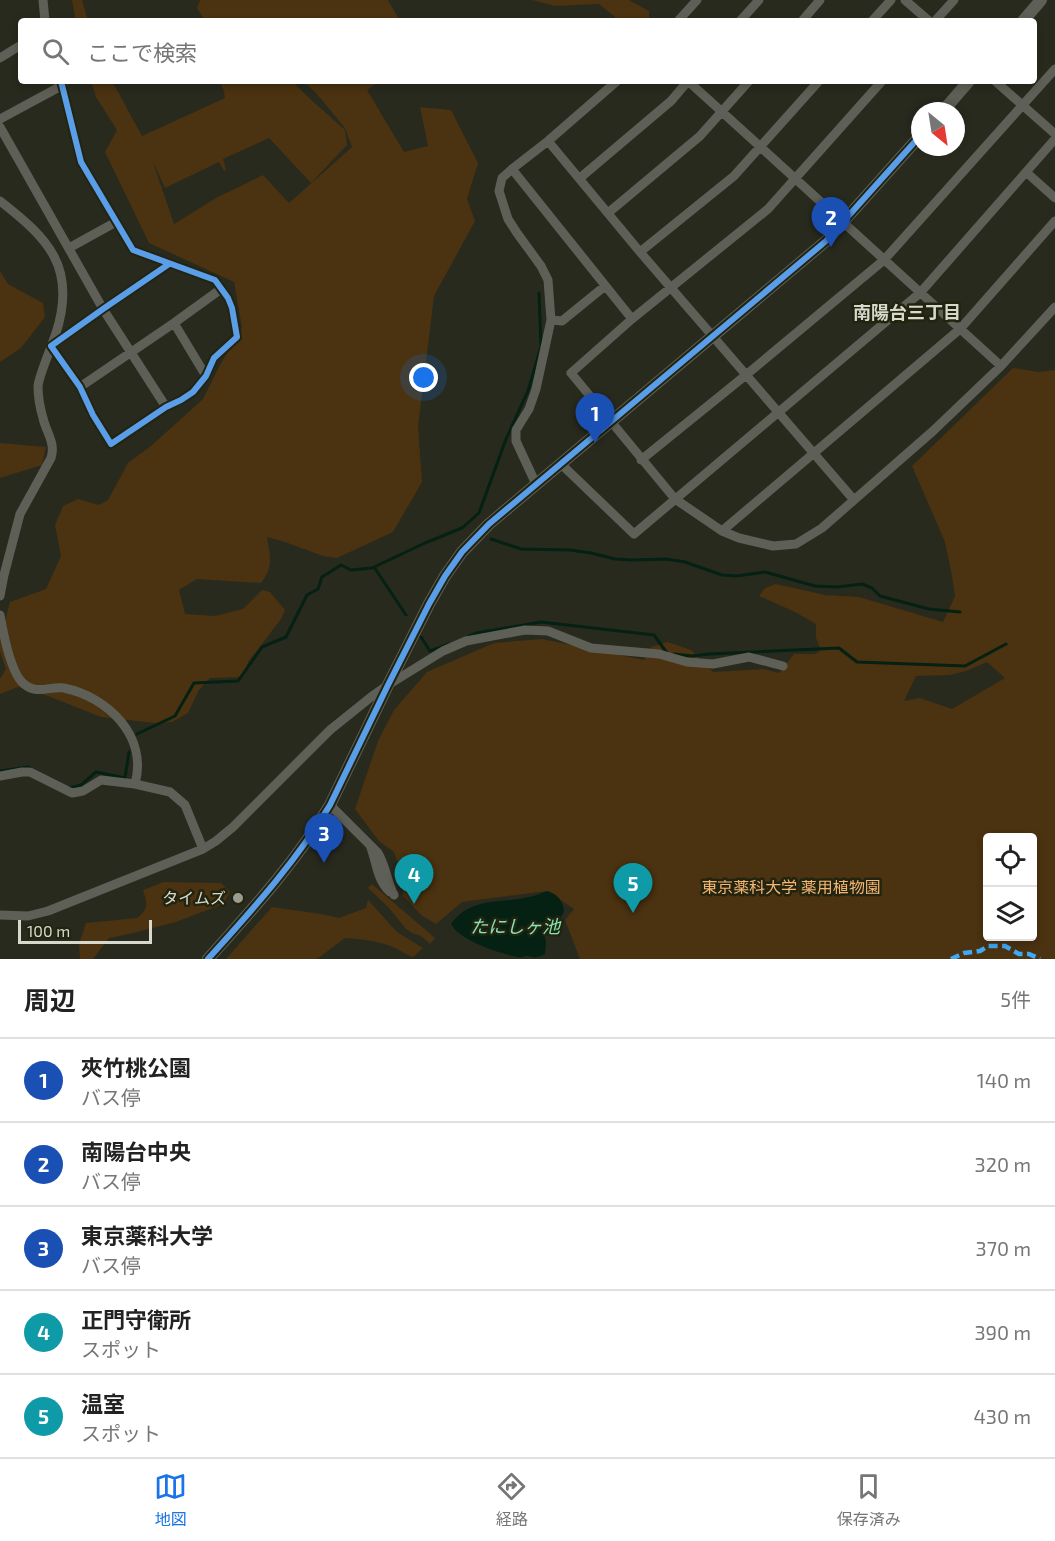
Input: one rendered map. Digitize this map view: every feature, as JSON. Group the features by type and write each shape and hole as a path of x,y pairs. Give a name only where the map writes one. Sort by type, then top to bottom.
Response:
{"street":[{"path":"43,0 45,18"},
{"path":"744,18 759,0"},
{"path":"805,18 820,0"},
{"path":"875,18 891,0"},
{"path":"905,0 926,18"},
{"path":"938,18 954,0"},
{"path":"1026,18 1041,0"},
{"path":"680,18 692,2"},
{"path":"0,58 18,47"},
{"path":"641,460 884,260 1055,69"},
{"path":"0,119 60,84"},
{"path":"51,346 80,387 93,416 111,444 193,392 206,376 214,358 237,337 232,308 215,280 133,250 81,162 62,84"},
{"path":"537,484 516,441 516,430 529,409 536,389 551,320 548,280 541,266 508,219 499,191 502,178 614,84"},
{"path":"580,178 671,101 685,84"},
{"path":"691,84 1001,366"},
{"path":"608,213 700,136 746,84"},
{"path":"640,252 734,176 816,84"},
{"path":"879,84 768,210 632,319 571,373 675,499 722,531 739,538 773,546 796,544 822,528 933,430 1001,366 1055,307"},
{"path":"951,102 966,84"},
{"path":"999,84 1055,134"},
{"path":"0,127 103,309 166,407"},
{"path":"561,464 634,534 920,293 1055,140"},
{"path":"548,141 640,252 854,500"},
{"path":"208,959 280,878 330,805 429,604 462,552 489,524 826,241 911,146"},
{"path":"512,169 632,319"},
{"path":"1026,172 1055,198"},
{"path":"0,201 22,217 47,244 56,259 64,297 57,331 38,384 43,421 53,451 20,514 0,596"},
{"path":"722,531 960,329 1055,221"},
{"path":"69,248 116,222"},
{"path":"51,346 169,264"},
{"path":"551,320 562,321 605,286"},
{"path":"80,387 221,289"},
{"path":"174,323 206,376"},
{"path":"0,615 5,642 18,678 25,685 37,691 61,688 82,693 105,706 118,718 132,737 137,755 138,771 135,784"},
{"path":"0,915 28,916 48,911 203,849 233,827 330,730 388,685 442,651 466,641 525,630 548,631 591,648 659,654 687,662 713,664 749,657 783,666"},
{"path":"0,776 30,772 72,793 83,791 101,780 135,784 170,792 185,805 203,849"},
{"path":"330,805 370,846"}],"green space":[{"path":"72,0 82,0 87,18 75,18"},
{"path":"200,0 388,0 398,18 203,18 197,8"},
{"path":"532,0 629,0 649,11 649,18 615,18 599,4 555,6"},
{"path":"92,84 114,84 142,136 225,98 221,84 295,84 345,130 347,145 311,183 269,138 223,159 226,170 224,171 219,162 165,188 153,162 174,224 216,198 263,175 289,203 352,147 345,128 306,84 376,84 367,90 404,152 428,146 420,107 451,110 478,163 467,199 475,221 434,296 418,427 422,482 393,532 337,558 323,556 267,537 269,566 261,583 197,579 179,590 185,614 215,616 243,609 262,590 270,592 285,610 281,619 248,662 243,677 210,678 199,690 188,713 172,722 155,723 101,717 18,687 0,694 0,679 6,669 0,651 0,640 10,602 46,589 61,556 55,525 63,506 78,499 99,505 108,500 128,463 152,445 203,399 242,328 234,282 149,243 105,152 117,130 96,97"},
{"path":"0,271 8,284 43,303 45,317 21,348 0,362"},
{"name":"東京薬科大学 薬用植物園","path":"1013,368 1039,372 1055,370 1055,959 580,959 565,920 574,909 547,891 462,902 436,924 421,915 403,896 402,875 394,852 379,841 355,809 378,741 394,710 427,672 494,643 542,639 644,660 651,647 667,642 691,650 713,672 764,669 779,673 794,654 815,654 821,650 816,638 816,624 759,596 765,588 776,584 825,595 859,597 943,622 955,596 945,542 912,466","holes":["987,662 1005,678 952,709 920,698 904,701 916,676 950,675"]},
{"path":"0,443 46,447 42,465 0,478"},
{"path":"164,882 221,883 230,892 223,904 176,922 109,938 93,959 80,959 79,944 86,923 137,918 144,912 146,906 143,890"},
{"path":"372,884 435,938 430,944 421,936 406,929 368,888"},
{"path":"368,900 397,932 423,948 413,957 383,944 345,938 317,959 226,959 272,907 339,918 366,908"}],"water":[{"name":"たにしヶ池","path":"547,891 559,898 564,911 560,918 543,929 546,942 545,954 535,957 518,957 501,953 471,941 455,930 451,924 459,915 477,905 529,897"}],"waterway":[{"path":"137,734 175,716 194,683 238,681 262,647 286,637 307,595 318,589 322,577 341,565 351,570 372,568 462,528 479,513 506,439 528,391 541,347 539,293"},
{"path":"491,539 521,549 570,550 615,559 666,559 685,562 722,575 736,576 765,572 815,586 837,587 862,584 872,588 880,596 929,609 960,612"},
{"path":"374,567 406,615"},
{"path":"469,636 541,622 654,635 667,653"},
{"path":"421,637 430,651 449,644"},
{"path":"674,654 692,656 839,648 857,662 965,666 1006,644"},
{"path":"68,788 81,785 96,772 125,778 129,752"},
{"path":"0,771 30,768"}],"marked path":[{"path":"951,959 964,953 980,951 988,946 1005,946 1019,954 1029,954 1040,959"}],"cycle path":[{"path":"62,84 81,162 133,250 215,280 232,308 237,337 214,358 206,376 193,392 111,444 93,415 80,387 51,346 169,264"},
{"path":"208,959 257,904 317,826 330,805 429,604 462,552 489,524 826,241 911,146"}],"place":[{"name":"南陽台中央","path":"831,247"},
{"name":"夾竹桃公園","path":"595,443"},
{"name":"東京薬科大学","path":"324,863"},
{"name":"タイムズ","path":"238,898"},
{"name":"正門守衛所","path":"414,904"},
{"name":"温室","path":"633,913"}],"district":[{"name":"南陽台三丁目","path":"907,313"}]}
